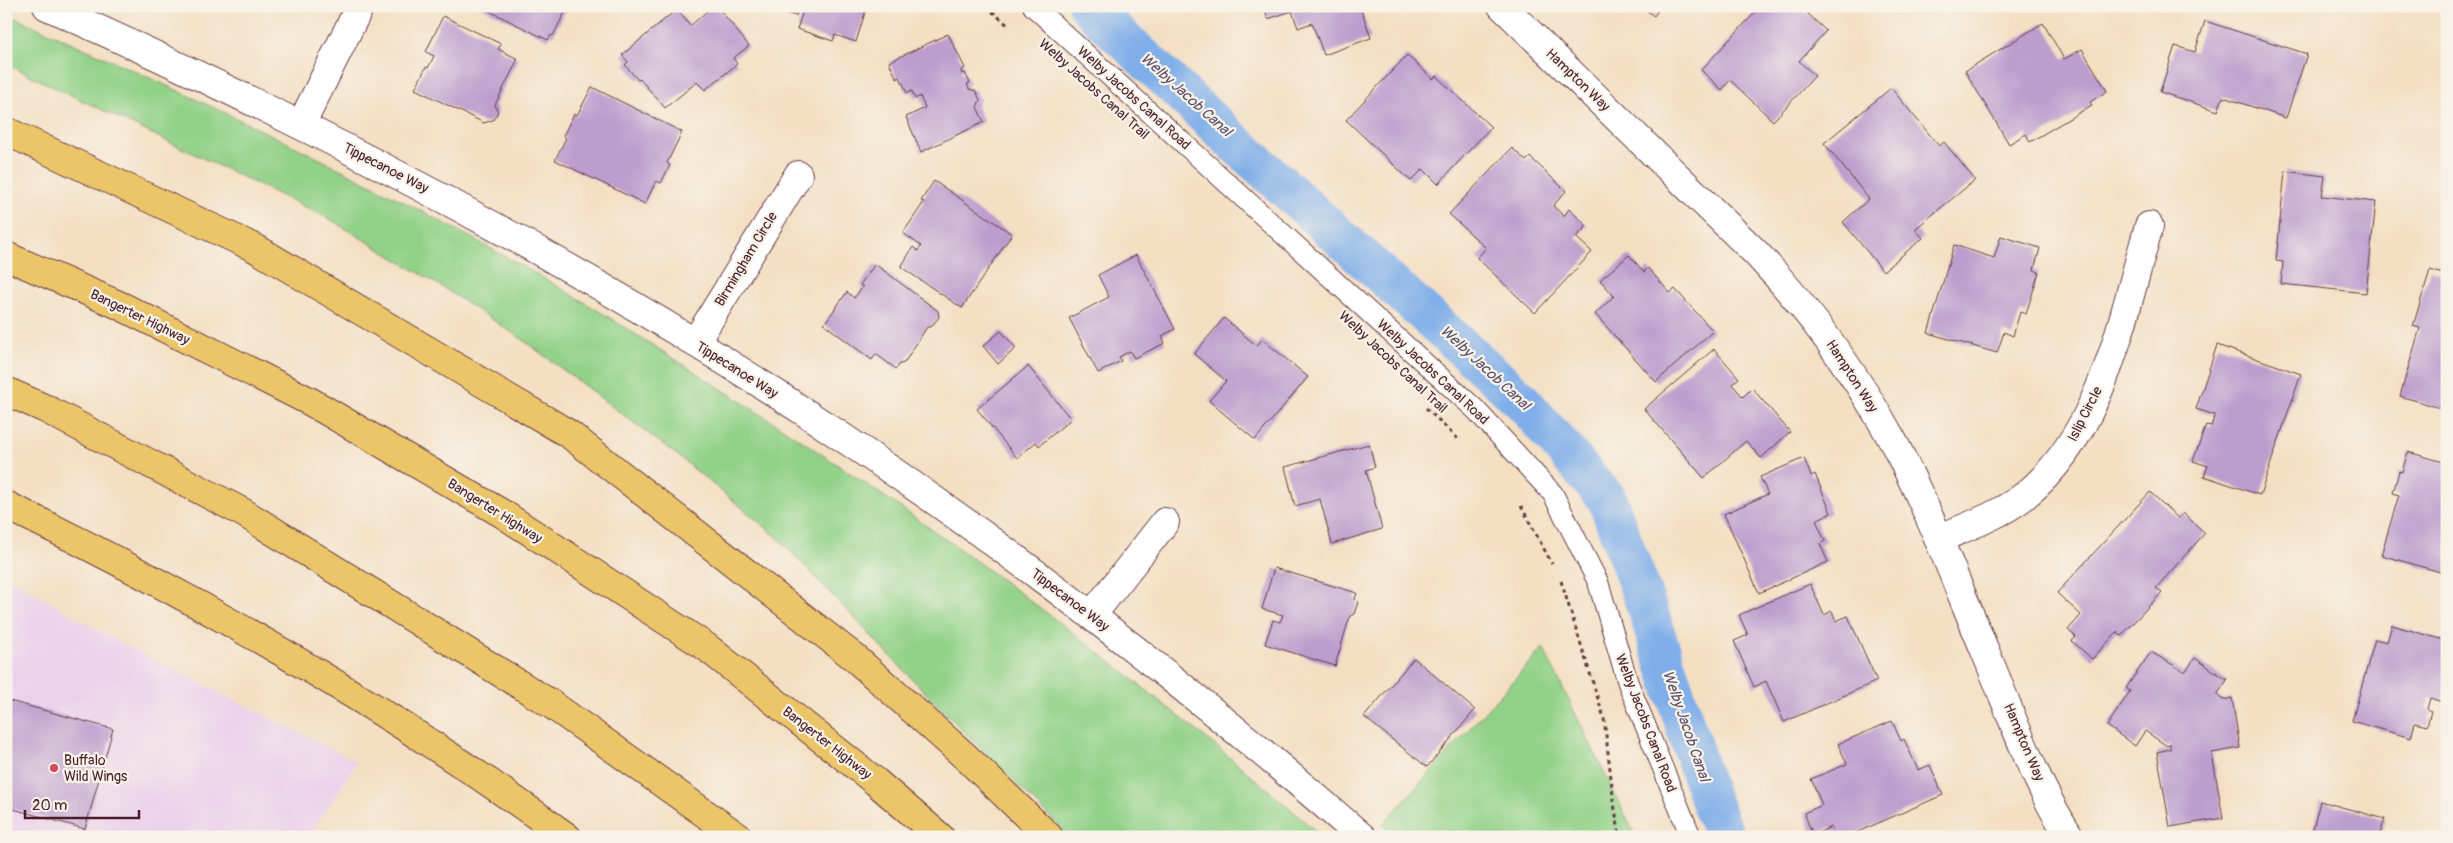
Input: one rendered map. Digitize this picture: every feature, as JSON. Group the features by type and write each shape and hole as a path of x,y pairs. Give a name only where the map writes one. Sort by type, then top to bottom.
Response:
{"highway":[{"path":"6,131 255,248 569,434 855,658 968,759 1049,837"},
{"name":"Bangerter Highway","path":"6,256 120,306 311,402 503,514 705,646 876,782 940,837"},
{"path":"6,391 46,409 244,513 551,704 738,837"},
{"path":"6,505 118,560 309,668 422,738 566,837"}],"street":[{"name":"Tippecanoe Way","path":"47,6 168,60 438,195 567,266 695,343 848,440 965,521 1092,615 1197,698 1362,837"},
{"path":"301,125 360,6"},
{"name":"Hampton Way","path":"1502,6 1757,254 1803,306 1837,351 1866,395 1894,445 1938,539 2045,792 2070,837"},
{"name":"Birmingham Circle","path":"695,343 798,175"},
{"name":"Islip Circle","path":"1938,539 2000,512 2023,496 2050,470 2073,440 2092,408 2106,373 2148,226"},
{"path":"1092,615 1165,522"}],"lane":[{"name":"Welby Jacobs Canal Road","path":"1033,6 1475,409 1553,494 1598,582 1628,683 1691,837"}],"path":[{"path":"986,6 1013,30"},
{"name":"Welby Jacobs Canal Trail","path":"1420,403 1463,444"},
{"path":"1517,498 1561,581 1604,718 1620,837"}],"shaded area":[{"path":"6,577 104,634 357,762 309,837 6,837"}],"green space":[{"path":"6,14 151,78 294,146 436,219 602,313 743,402 852,474 1012,587 1195,729 1322,837 1070,837 935,703 775,535 677,455 522,339 439,285 328,218 6,64"},
{"path":"1543,648 1636,837 1396,837 1383,824"}],"building":[{"path":"479,6 568,6 553,36 551,35 548,40"},
{"path":"713,6 717,6 749,46 733,58 737,64 705,90 697,82 665,108 625,65 628,62 622,55 677,9 690,26"},
{"path":"776,6 867,6 856,42 835,35 833,41 797,29 804,8 799,7 796,16 775,10"},
{"path":"1264,6 1360,6 1371,38 1324,55 1312,23 1298,28 1292,11 1268,19"},
{"path":"1641,6 1661,6 1654,16"},
{"path":"1761,6 1800,6 1826,31 1799,61 1815,76 1773,121 1730,80 1722,90 1701,70"},
{"path":"443,16 501,44 498,49 518,59 495,105 498,112 493,120 484,123 415,89 434,56 426,52"},
{"path":"2205,21 2307,54 2286,118 2223,97 2218,111 2160,92 2175,46 2195,52"},
{"path":"2043,23 2064,59 2082,49 2107,91 2090,102 2092,105 2030,142 2026,134 2009,144 1965,71"},
{"path":"948,34 965,68 961,71 962,74 965,73 970,83 967,84 969,89 976,91 980,100 977,107 984,122 921,152 906,117 925,108 920,96 915,99 912,91 907,93 900,77 897,79 889,62"},
{"path":"1407,55 1433,79 1436,76 1491,127 1438,184 1423,169 1411,181 1346,120"},
{"path":"592,87 682,132 667,163 670,165 661,183 656,181 645,204 555,160 566,138 563,136 574,114 577,115"},
{"path":"1891,88 1939,146 1944,142 1975,180 1915,229 1923,238 1883,271 1843,222 1869,199 1824,143"},
{"path":"1512,148 1526,161 1530,157 1566,191 1553,206 1564,216 1569,209 1587,226 1576,237 1592,252 1535,313 1477,258 1486,248 1449,214"},
{"path":"2285,171 2325,176 2322,196 2376,202 2366,293 2281,284 2283,262 2276,261"},
{"path":"934,181 1012,234 962,308 901,267 913,247 918,251 921,246 903,233 924,202 921,201"},
{"path":"2001,236 2040,248 2034,270 2039,272 2026,314 2020,312 2013,336 2004,332 1997,353 1928,333 1954,245 1994,258"},
{"path":"1136,255 1175,329 1162,336 1165,343 1134,358 1130,351 1119,357 1121,361 1098,373 1069,318 1109,297 1098,275"},
{"path":"1629,255 1644,272 1648,268 1670,293 1675,289 1713,331 1656,382 1595,314 1614,296 1600,280"},
{"path":"875,264 938,311 939,317 931,327 927,327 904,363 900,364 896,369 876,354 872,360 824,324 847,292 854,298 863,287 860,285"},
{"path":"2446,268 2447,410 2400,396 2420,328 2413,326 2430,270 2444,274"},
{"path":"1224,318 1257,346 1262,339 1308,377 1255,440 1209,401 1226,381 1194,354"},
{"path":"1001,331 1016,348 998,364 983,346"},
{"path":"2217,345 2301,374 2260,495 2204,476 2208,466 2193,461 2206,425 2211,426 2215,415 2196,409"},
{"path":"1714,349 1739,378 1732,384 1743,397 1752,388 1790,432 1761,458 1746,441 1704,478 1644,409"},
{"path":"1028,366 1071,419 1039,446 1036,442 1017,458 977,409"},
{"path":"1369,444 1375,467 1366,470 1382,529 1332,544 1320,499 1295,506 1285,467"},
{"path":"2408,452 2447,463 2447,574 2381,555 2399,495 2393,493 2399,471 2402,472"},
{"path":"1804,458 1811,476 1815,474 1831,513 1816,520 1825,541 1820,544 1828,562 1759,593 1724,514 1768,494 1760,477"},
{"path":"2150,492 2178,518 2183,513 2205,533 2156,588 2162,592 2121,636 2117,632 2092,659 2072,641 2076,637 2068,630 2081,615 2057,593"},
{"path":"1274,568 1357,593 1355,599 1358,602 1354,614 1350,616 1335,666 1265,644 1273,620 1280,622 1283,615 1262,609"},
{"path":"1810,584 1824,615 1832,611 1836,621 1848,616 1877,681 1784,722 1766,681 1754,687 1734,641 1748,635 1739,615"},
{"path":"2392,625 2447,641 2447,684 2442,702 2430,698 2427,709 2431,711 2427,726 2415,723 2411,738 2352,721 2375,639 2387,642"},
{"path":"2151,652 2185,672 2195,658 2227,680 2217,695 2223,700 2232,698 2240,748 2212,753 2223,818 2170,827 2157,752 2170,749 2170,743 2167,746 2145,731 2135,746 2107,726 2130,691 2126,688"},
{"path":"1414,658 1475,710 1427,767 1364,717"},
{"name":"Buffalo Wild Wings","path":"6,700 113,729 85,829 6,807"},
{"path":"1892,721 1901,741 1904,739 1918,770 1930,765 1943,795 1846,837 1835,837 1831,827 1813,835 1804,813 1822,805 1811,779 1847,764 1838,744"},
{"path":"2320,801 2385,819 2379,837 2311,837"}],"waterway":[{"name":"Welby Jacob Canal","path":"1088,6 1236,144 1521,400 1607,499 1647,608 1709,798 1725,837"}],"place":[{"name":"Buffalo Wild Wings","path":"54,768"}]}
